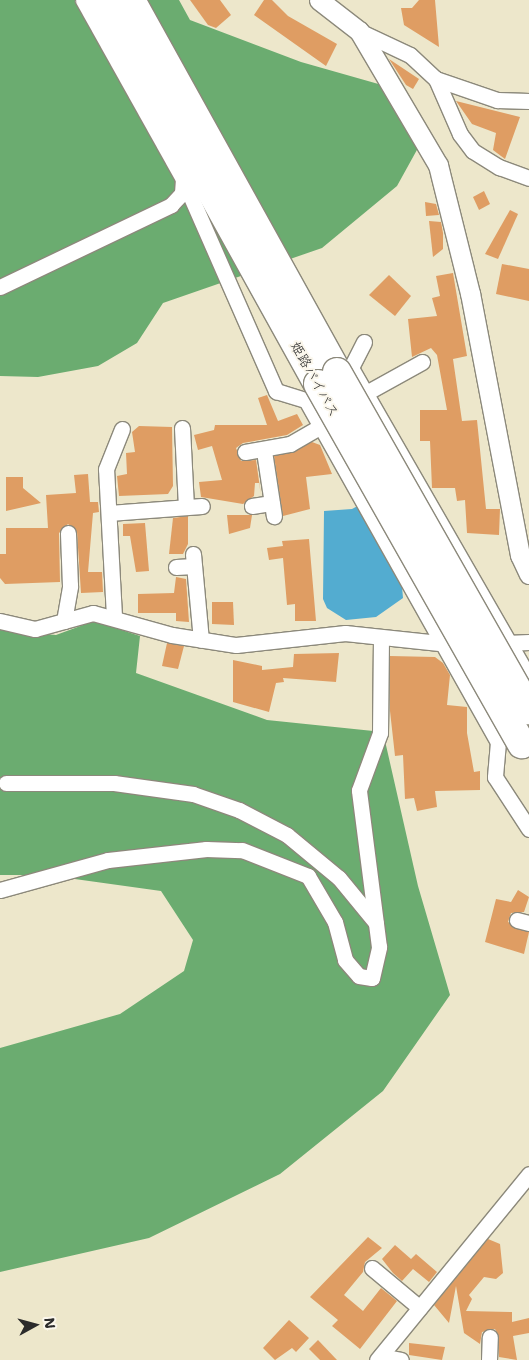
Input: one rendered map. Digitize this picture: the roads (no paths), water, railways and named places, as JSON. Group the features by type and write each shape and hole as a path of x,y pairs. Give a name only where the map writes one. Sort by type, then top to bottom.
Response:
{"highway":[{"name":"姫路バイパス","path":"105,0 328,378 529,710"},
{"name":"姫路バイパス","path":"131,0 520,741"}],"street":[{"path":"83,0 183,179 276,391 306,400 442,644 520,741 495,777 529,829"},
{"path":"320,0 359,31 410,55 436,80 460,134 473,151 499,167 529,178"},
{"path":"359,31 438,165 452,212 520,555 529,574"},
{"path":"436,80 497,100 529,102"},
{"path":"0,286 171,205 182,193 183,179"},
{"path":"364,342 351,368 529,677"},
{"path":"366,393 422,362"},
{"path":"245,452 264,451 290,444 320,426"},
{"path":"182,428 186,508"},
{"path":"114,616 106,469 122,429"},
{"path":"252,506 273,510 264,451"},
{"path":"109,513 202,506"},
{"path":"64,620 70,586 68,533"},
{"path":"176,568 193,560 201,640"},
{"path":"0,621 35,629 93,613 114,616 201,640 236,645 345,633 381,639 442,644 529,642"},
{"path":"0,890 108,860 206,849 242,850 308,876 335,922 344,960 359,976 372,978 376,968 376,923 358,790 380,733 381,639"},
{"path":"6,783 114,783 193,794 239,810 287,835 339,878 376,923"},
{"path":"379,1358 529,1174"},
{"path":"372,1268 420,1308"},
{"path":"489,1360 490,1337"},
{"path":"379,1358 401,1360"}],"water":[{"path":"367,501 399,551 403,598 376,617 346,620 327,608 323,599 324,511 352,509"}]}
